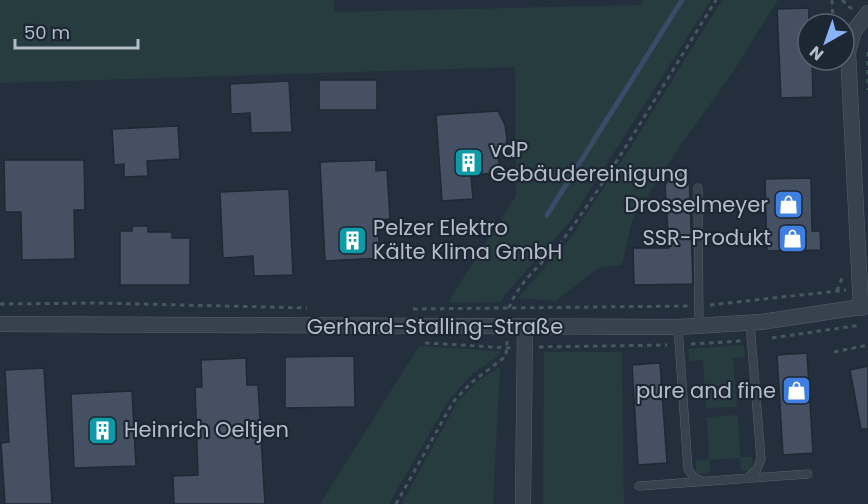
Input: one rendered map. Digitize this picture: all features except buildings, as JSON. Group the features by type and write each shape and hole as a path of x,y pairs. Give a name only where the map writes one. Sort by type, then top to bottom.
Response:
{"street":[{"path":"865,307 848,52 854,31 868,13"},
{"name":"Gerhard-Stalling-Straße","path":"0,324 678,327 750,323 865,307"},
{"path":"523,504 525,327"}],"lane":[{"path":"698,188 699,326"},
{"path":"747,478 757,470 761,459 750,323"},
{"path":"678,327 688,469 694,478 702,481"},
{"path":"639,486 808,474"}],"path":[{"path":"404,309 509,307 517,288 567,236 630,140 716,0"},
{"path":"868,52 868,90"},
{"path":"0,304 97,303 316,308"},
{"path":"396,504 453,402 471,382 506,356 507,327"},
{"path":"834,352 868,345"}],"green space":[{"path":"0,0 334,0 335,12 640,5 644,0 711,0 569,223 507,292 501,302 450,303 451,297 516,196 515,67 0,83"},
{"path":"722,0 778,0 731,75 682,143 632,220 622,265 598,268 556,301 518,298 571,237 630,148"},
{"path":"744,345 745,357 733,358 737,407 706,408 703,360 689,361 688,349"},
{"path":"419,346 501,351 494,359 472,374 448,401 389,504 320,504"},
{"path":"544,352 622,352 624,504 543,504"},
{"path":"500,367 493,504 401,504 458,401 478,381"},
{"path":"738,415 740,457 752,457 753,470 741,471 740,458 710,460 710,473 696,474 696,460 709,459 707,417"}],"waterway":[{"path":"547,215 682,0"}],"place":[{"name":"vdP Gebäudereinigung","path":"469,162"},
{"name":"Drosselmeyer","path":"789,205"},
{"name":"SSR-Produkt","path":"792,238"},
{"name":"Pelzer Elektro Kälte Klima GmbH","path":"352,240"},
{"name":"pure and fine","path":"797,391"},
{"name":"Heinrich Oeltjen","path":"103,430"}]}
